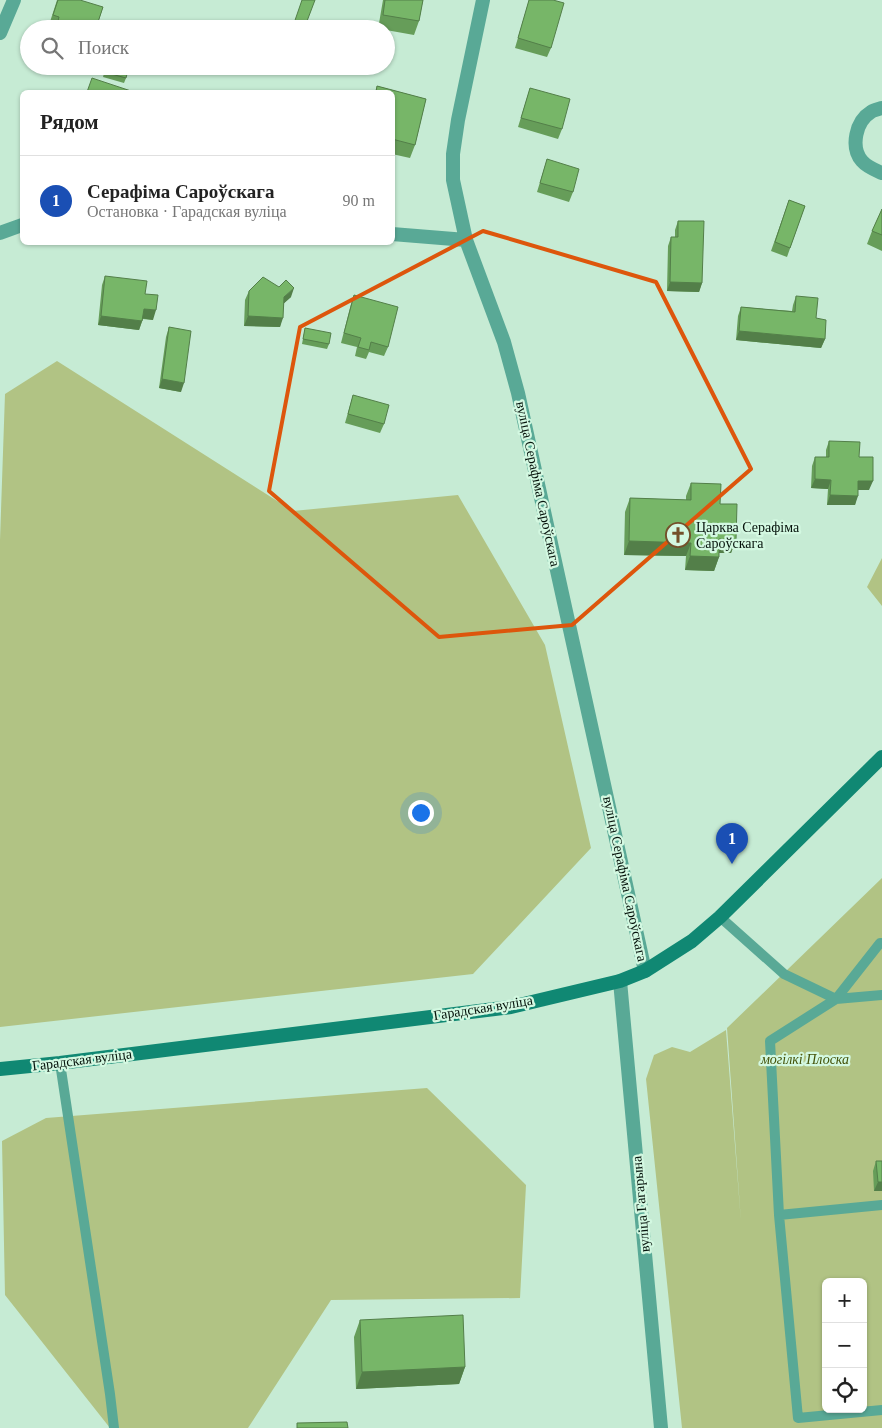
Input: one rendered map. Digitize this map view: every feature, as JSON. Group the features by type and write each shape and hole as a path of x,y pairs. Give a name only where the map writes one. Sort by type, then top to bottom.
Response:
{"main road":[{"name":"Гарадская вуліца","path":"0,1069 60,1064 510,1007 620,981 645,971 692,941 720,917 882,757"}],"street":[{"path":"0,33 14,0"},
{"name":"вуліца Серафіма Сароўскага","path":"483,0 453,154 453,180 466,240 504,342 518,393 645,971"},
{"path":"882,108 870,112 862,120 857,130 856,142 857,153 862,161 882,173"},
{"path":"0,233 20,226"},
{"path":"395,234 466,240"},
{"name":"вуліца Гагарына","path":"620,981 661,1428"}],"lane":[{"path":"720,917 784,974 836,999 882,995"},
{"path":"881,942 836,999 770,1041 779,1215 798,1423 882,1410"},
{"path":"60,1064 114,1428"},
{"path":"779,1215 882,1205"}],"highlighted area":[{"path":"483,231 656,282 751,469 572,625 439,637 269,491 300,327"}],"green space":[{"path":"57,361 293,511 458,495 545,645 591,848 473,974 0,1027 0,540 5,394"},
{"path":"882,558 882,606 867,587"},
{"name":"могілкі Плоска","path":"882,878 882,1428 682,1428 646,1079 654,1055 672,1047 690,1052 726,1030 741,1222 727,1028"},
{"path":"427,1088 526,1185 520,1298 331,1300 248,1428 110,1428 5,1295 2,1141 46,1118"}],"building":[{"path":"58,0 80,0 103,7 99,20 58,20 59,17 53,15"},
{"path":"302,0 315,0 307,20 295,20"},
{"path":"385,0 423,0 419,21 383,15"},
{"path":"529,0 553,0 564,3 551,48 518,38"},
{"path":"115,75 127,75 126,78"},
{"path":"92,78 128,90 88,90"},
{"path":"377,86 392,90 376,90"},
{"path":"530,88 570,99 562,129 521,118"},
{"path":"395,91 426,99 415,145 395,140"},
{"path":"547,159 579,169 573,192 540,183"},
{"path":"789,200 805,206 790,248 775,242"},
{"path":"882,209 882,235 872,231"},
{"path":"678,221 704,221 702,283 670,282 671,237 678,237"},
{"path":"105,276 147,281 145,294 158,295 156,310 144,309 142,321 101,316"},
{"path":"263,277 279,287 286,280 294,288 284,297 283,318 248,316 249,291"},
{"path":"354,295 398,307 388,347 371,342 369,350 358,347 361,338 344,333"},
{"path":"796,296 818,298 816,318 826,320 825,339 739,331 741,307 795,312"},
{"path":"169,327 191,331 184,383 162,379"},
{"path":"305,328 331,333 329,344 303,339"},
{"path":"353,395 389,405 384,424 348,414"},
{"path":"829,441 860,442 859,457 873,457 873,481 858,481 858,496 830,495 831,480 815,479 815,457 829,457"},
{"name":"Царква Серафіма Сароўскага","path":"691,483 721,484 720,504 737,504 736,540 719,539 719,557 690,556 691,543 629,541 630,498 691,500"},
{"path":"876,1161 882,1161 882,1182 878,1182"},
{"path":"463,1315 465,1367 362,1372 360,1320"},
{"path":"347,1422 348,1428 297,1428 297,1423"}],"place":[{"name":"Царква Серафіма Сароўскага","path":"678,535"},
{"name":"Серафіма Сароўскага","path":"732,864"}]}
